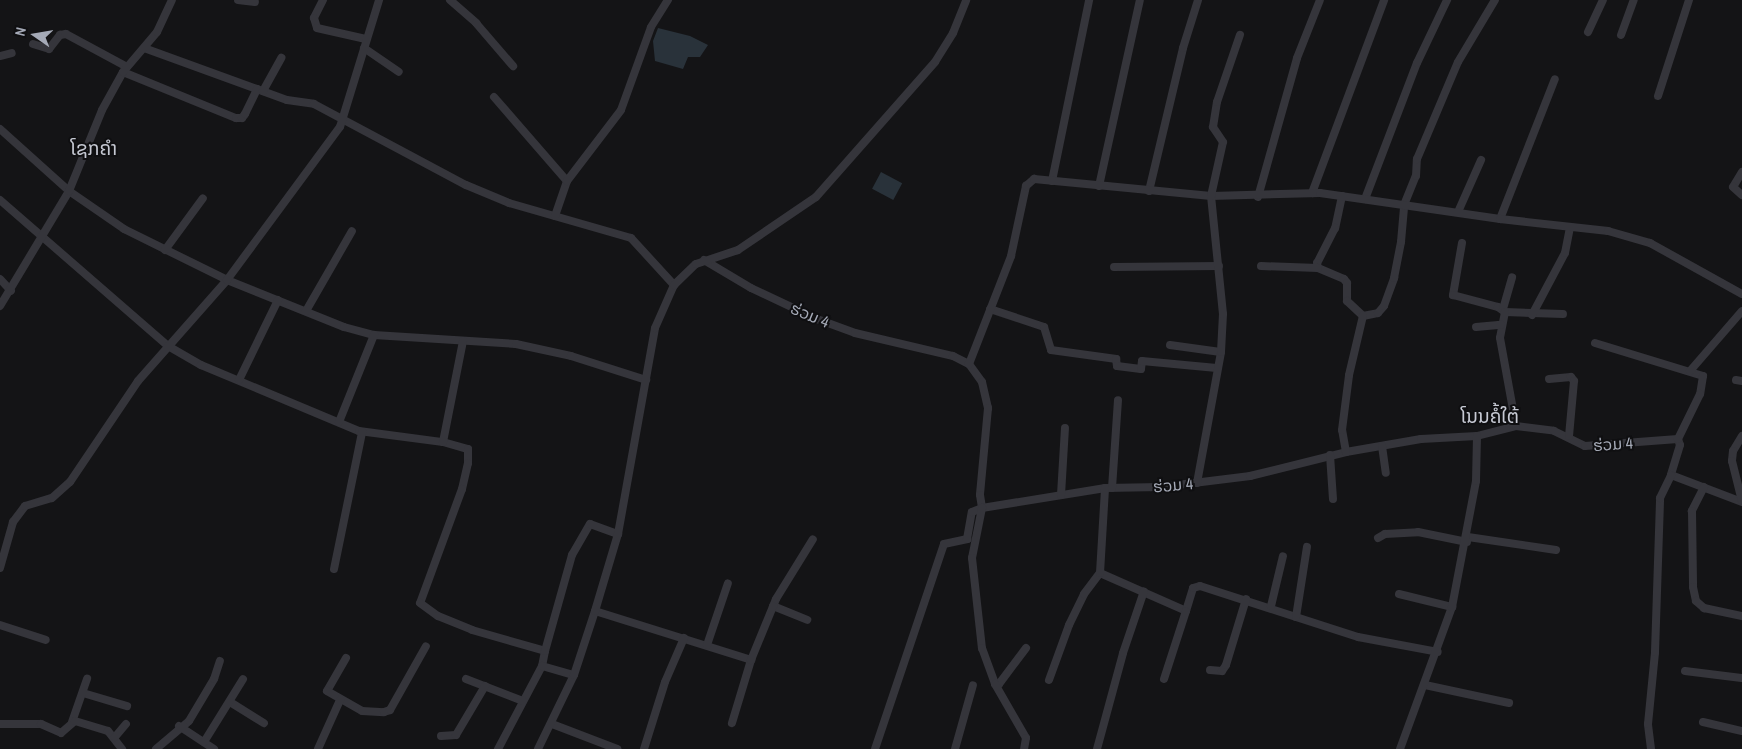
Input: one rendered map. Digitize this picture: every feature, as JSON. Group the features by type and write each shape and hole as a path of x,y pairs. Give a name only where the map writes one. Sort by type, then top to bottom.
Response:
{"street":[{"path":"0,306 69,192 102,110 125,69 157,32 172,0"},
{"path":"238,0 255,2"},
{"path":"323,0 314,18 317,28 366,39"},
{"path":"0,568 12,522 25,506 52,498 70,482 116,411 168,346 227,280 340,127 379,0"},
{"path":"450,0 476,23 513,66"},
{"path":"555,216 567,181 621,110 650,27 668,0"},
{"path":"538,749 552,724 574,675 618,534 655,328 674,285 688,270 704,260 738,250 816,197 935,62 953,32 966,0"},
{"path":"1052,181 1089,0"},
{"path":"1099,186 1140,0"},
{"path":"1149,191 1183,48 1198,0"},
{"path":"1258,197 1296,58 1320,0"},
{"path":"1312,193 1384,0"},
{"path":"1365,199 1417,63 1447,0"},
{"path":"1363,316 1378,313 1384,306 1402,242 1404,204 1416,176 1417,159 1440,102 1475,29 1495,0"},
{"path":"1588,32 1603,0"},
{"path":"1621,35 1634,0"},
{"path":"1658,96 1689,0"},
{"path":"33,44 49,49 60,35 66,34 125,69 236,118 242,118 281,58"},
{"path":"1198,483 1221,352 1223,314 1211,196 1223,142 1212,130 1217,102 1240,35"},
{"path":"144,48 260,90 314,104 344,117 466,185 509,203 637,240 674,285"},
{"path":"364,48 399,72"},
{"path":"0,56 12,52"},
{"path":"1500,219 1555,79"},
{"path":"494,97 567,181"},
{"path":"0,129 69,192 124,229 227,280 344,327 374,335 516,344 571,356 646,380"},
{"path":"1458,212 1482,160"},
{"path":"1742,172 1733,187 1742,194"},
{"path":"1024,749 1026,738 995,684 985,662 979,625 972,558 982,508 988,408 982,382 970,364 1019,231 1026,186 1034,179 1211,196 1258,197 1312,193 1633,236 1742,294"},
{"path":"1318,268 1319,254 1335,228 1342,196"},
{"path":"165,250 203,198"},
{"path":"0,200 42,239 168,346 201,365 362,432 443,442 468,449 468,463 421,605 472,630 545,651"},
{"path":"1532,315 1565,253 1570,228"},
{"path":"306,311 352,231"},
{"path":"1462,243 1453,295 1504,311 1532,315 1563,314"},
{"name":"ຮ່ວມ 4","path":"704,260 751,288 817,319 855,333 953,356 970,364"},
{"path":"1114,267 1219,266"},
{"path":"1261,266 1318,268 1344,278 1347,283 1346,301 1363,316"},
{"path":"1512,277 1501,325 1500,338 1516,426"},
{"path":"0,279 11,290"},
{"path":"239,380 278,300"},
{"path":"990,309 1044,327 1051,350 1116,359 1117,366 1141,369 1142,361 1217,368"},
{"path":"1690,371 1742,311"},
{"path":"1346,452 1342,430 1349,375 1363,316"},
{"path":"1476,327 1501,325"},
{"path":"339,422 374,335"},
{"path":"443,442 463,341"},
{"path":"1595,343 1690,371 1702,376 1703,381 1678,439 1680,445 1671,475 1660,498 1655,652 1648,724 1651,749"},
{"path":"1170,345 1221,352"},
{"path":"1549,379 1571,377 1574,381 1569,436"},
{"path":"1049,680 1076,609 1100,573 1118,400"},
{"name":"ຮ່ວມ 4","path":"982,508 1109,488 1198,483 1250,476 1330,455 1382,446 1477,436 1516,426 1569,436 1585,446 1678,439"},
{"path":"1061,495 1065,428"},
{"path":"334,569 362,432"},
{"path":"1400,749 1438,652 1452,607 1467,539 1476,480 1477,436"},
{"path":"1742,436 1733,451 1732,461 1742,502"},
{"path":"1382,446 1386,473"},
{"path":"1330,455 1333,499"},
{"path":"1671,475 1742,502"},
{"path":"1704,487 1692,511 1693,587 1696,601 1704,608 1742,616"},
{"path":"966,539 972,512 982,508"},
{"path":"498,749 542,666 572,555 590,524 618,534"},
{"path":"1378,538 1385,534 1418,532 1556,550"},
{"path":"875,749 944,544 976,538"},
{"path":"732,723 751,660 773,606 814,539"},
{"path":"1296,617 1307,547"},
{"path":"1271,606 1283,556"},
{"path":"1100,573 1186,611"},
{"path":"707,645 728,583"},
{"path":"1164,679 1196,586 1271,606 1296,617 1358,637 1438,652"},
{"path":"1097,749 1144,591"},
{"path":"1399,594 1452,607"},
{"path":"1210,670 1222,671 1226,665 1246,599"},
{"path":"773,606 807,620"},
{"path":"595,611 751,660"},
{"path":"0,625 46,640"},
{"path":"644,749 666,682 684,638"},
{"path":"346,658 327,691 340,700 362,710 390,710 426,646"},
{"path":"995,684 999,684 1026,648"},
{"path":"156,749 179,726 189,721 214,679 220,661"},
{"path":"542,666 574,675"},
{"path":"1685,671 1742,678"},
{"path":"466,678 523,700"},
{"path":"0,724 41,724 61,733 72,722 87,679"},
{"path":"204,742 244,679"},
{"path":"955,749 973,685"},
{"path":"1425,685 1509,703"},
{"path":"441,736 456,735 485,686"},
{"path":"83,694 127,706"},
{"path":"318,749 340,700"},
{"path":"230,702 264,723"},
{"path":"72,722 108,731 115,737 122,749"},
{"path":"1703,722 1742,731"},
{"path":"115,737 126,724"},
{"path":"552,724 617,749"},
{"path":"179,726 214,749"}],"shaded area":[{"path":"658,28 690,36 708,45 700,57 688,57 683,69 655,61 653,41"},
{"path":"881,172 902,183 893,200 872,189"}],"district":[{"name":"ໂຊກຄຳ","path":"94,149"},
{"name":"ໂນນຄໍ້ໃຕ້","path":"1490,417"}]}
